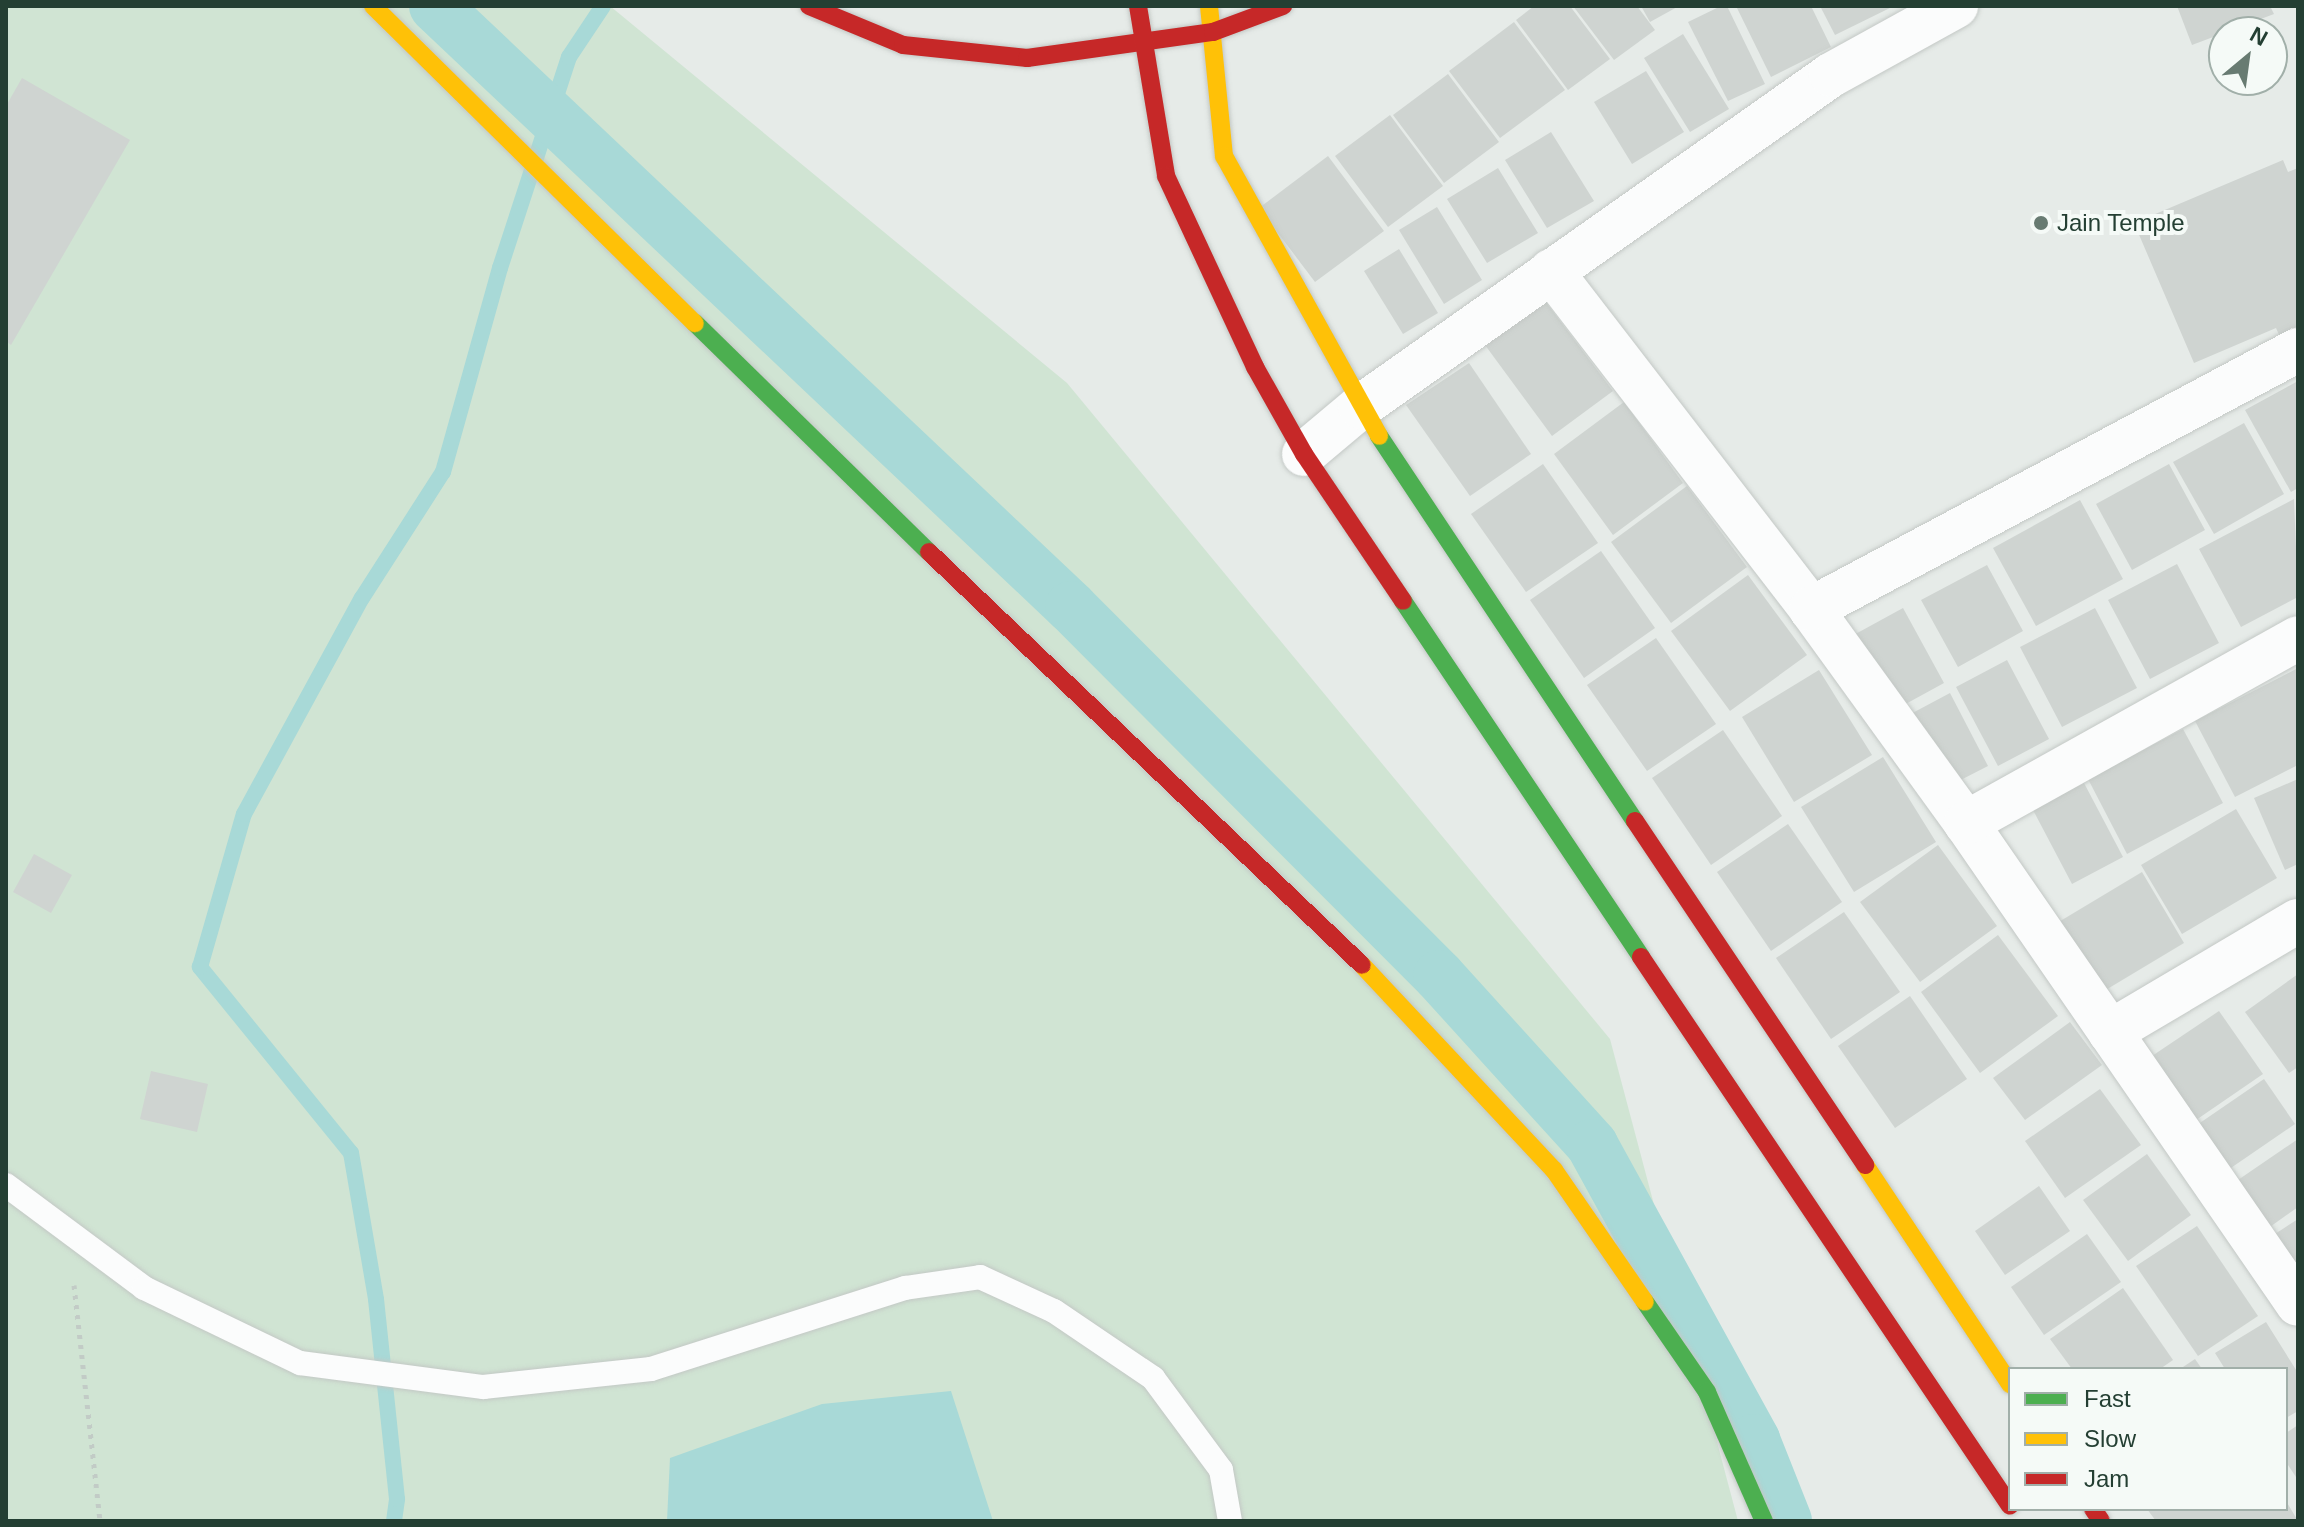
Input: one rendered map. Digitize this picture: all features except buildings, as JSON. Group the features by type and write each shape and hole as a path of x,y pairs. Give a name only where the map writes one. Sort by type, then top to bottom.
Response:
{"street":[{"path":"373,6 857,483 1346,948 1554,1170 1707,1392 1764,1521"},
{"path":"809,6 903,45 1027,58 1146,45 1213,32 1283,6"},
{"path":"1138,6 1166,176 1255,367 1304,454 2008,1504"},
{"path":"1209,6 1224,156 1360,407 2008,1381"},
{"path":"1304,454 1360,407 1831,75 1956,6"},
{"path":"1551,271 1811,609 1966,823 2298,1304"},
{"path":"1811,609 2298,350"},
{"path":"1966,823 2298,638"},
{"path":"2110,1032 2298,921"}],"lane":[{"path":"6,1185 144,1288 300,1363 483,1387 651,1369 905,1288 980,1277 1054,1311 1153,1378 1221,1470 1230,1521"}],"path":[{"path":"69,1233 100,1521"}],"green space":[{"path":"6,6 610,6 1067,383 1610,1039 1738,1521 6,1521"}],"water":[{"path":"951,1391 993,1521 667,1521 670,1458 822,1404"}],"waterway":[{"path":"435,6 1071,607 1439,976 1592,1145 1754,1440 1786,1521"},
{"path":"394,1521 397,1499 376,1299 351,1153 200,967 244,814 362,598 443,472 500,268 569,57 603,6"}],"traffic: fast":[{"path":"695,323 929,552"},
{"path":"1379,436 1635,821"},
{"path":"1403,601 1641,957"},
{"path":"1645,1302 1707,1392 1764,1521"}],"traffic: slow":[{"path":"373,6 695,323"},
{"path":"1209,6 1224,156 1379,436"},
{"path":"1362,965 1554,1170 1645,1302"},
{"path":"1865,1165 2008,1381"}],"traffic: jam":[{"path":"809,6 903,45 1027,58 1213,32 1283,6"},
{"path":"1138,6 1166,176 1255,367 1304,454 1403,601"},
{"path":"929,552 1362,965"},
{"path":"1635,821 1865,1165"},
{"path":"1641,957 2008,1503"},
{"path":"2094,1511 2101,1521"}],"place":[{"name":"Jain Temple","path":"2041,223"}]}
